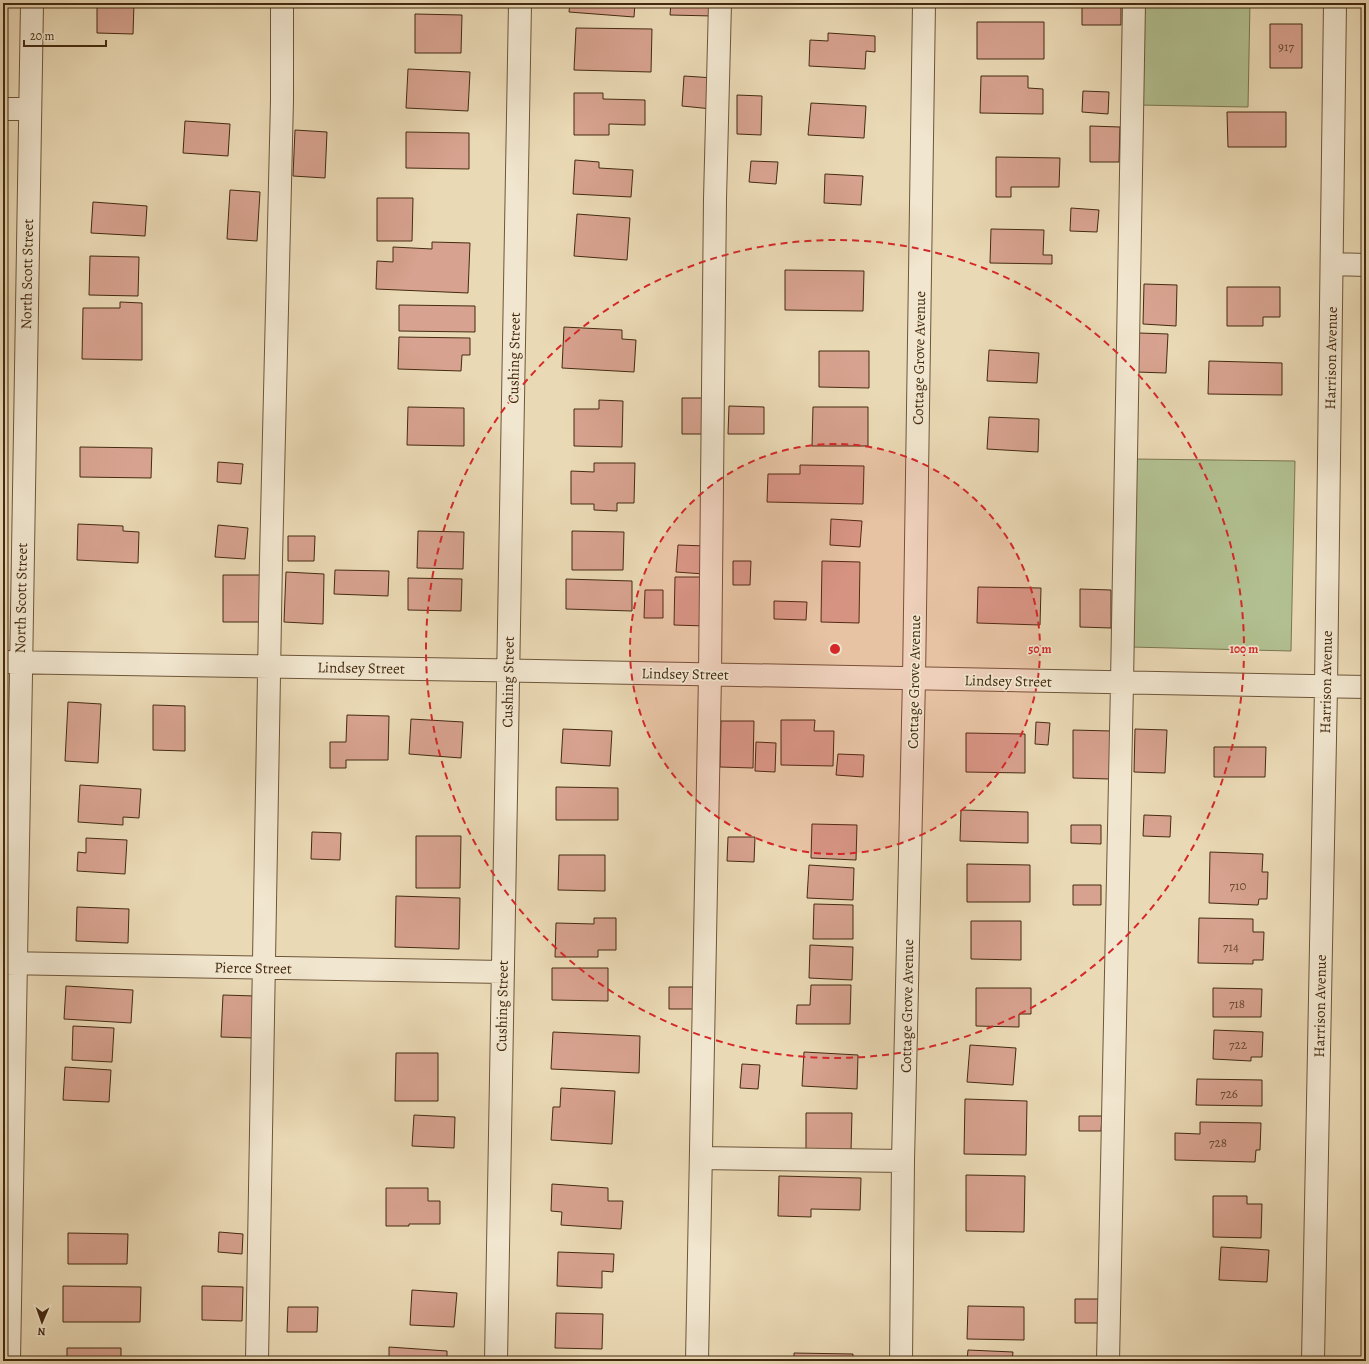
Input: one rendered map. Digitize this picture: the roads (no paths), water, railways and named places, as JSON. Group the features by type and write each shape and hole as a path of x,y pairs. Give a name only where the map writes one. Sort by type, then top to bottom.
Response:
{"street":[{"name":"North Scott Street","path":"9,1361 12,662 30,109 32,3"},
{"path":"257,1361 271,560 282,100 282,3"},
{"name":"Cushing Street","path":"496,1361 520,3"},
{"path":"697,1361 710,675 720,3"},
{"name":"Cottage Grove Avenue","path":"901,1361 903,1161 914,679 924,3"},
{"path":"1108,1361 1134,3"},
{"name":"Harrison Avenue","path":"1313,1361 1326,687 1335,3"},
{"path":"3,109 30,109"},
{"path":"1332,264 1366,265"},
{"name":"Lindsey Street","path":"12,662 1366,687"},
{"name":"Pierce Street","path":"10,963 503,972"},
{"path":"701,1158 903,1161"}]}
